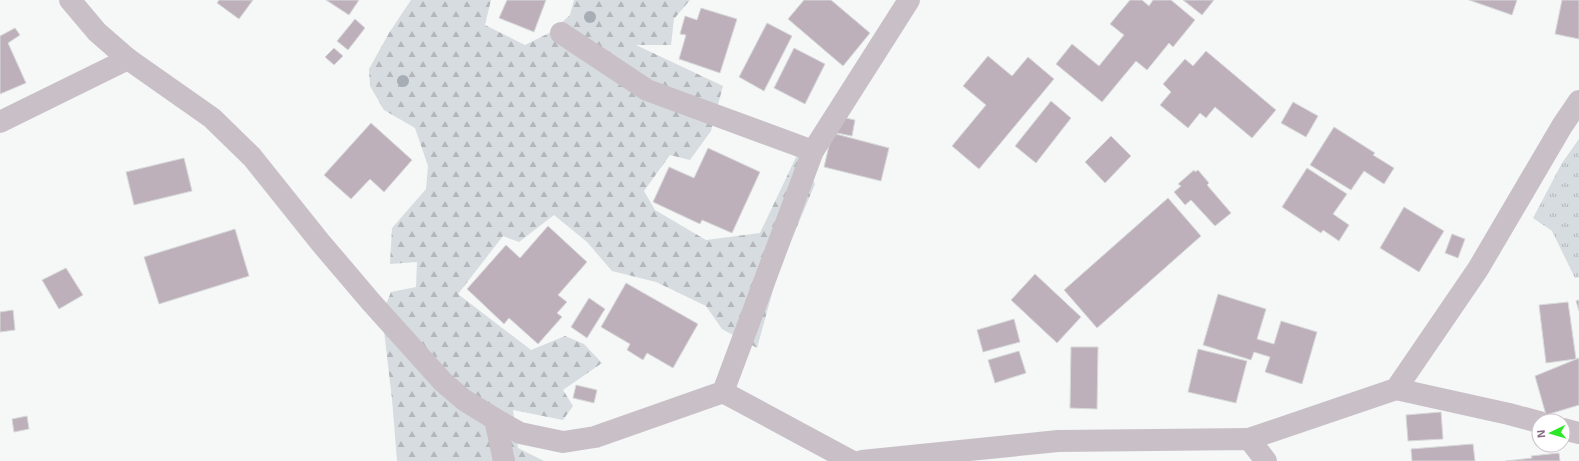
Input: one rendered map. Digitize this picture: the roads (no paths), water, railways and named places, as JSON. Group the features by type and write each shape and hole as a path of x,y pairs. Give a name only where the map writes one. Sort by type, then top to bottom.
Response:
{"street":[{"path":"70,0 97,32 128,59 212,118 246,152 371,302 443,382 464,400 495,419 520,433 563,442 595,437 722,392 851,461"},
{"path":"722,392 813,151 909,0"},
{"path":"561,33 648,90 813,151"},
{"path":"0,122 128,59"},
{"path":"1396,389 1478,269 1562,126 1579,100"},
{"path":"862,461 1058,441 1249,439 1396,389 1531,420"},
{"path":"495,419 504,461"},
{"path":"1249,439 1266,461"}]}
